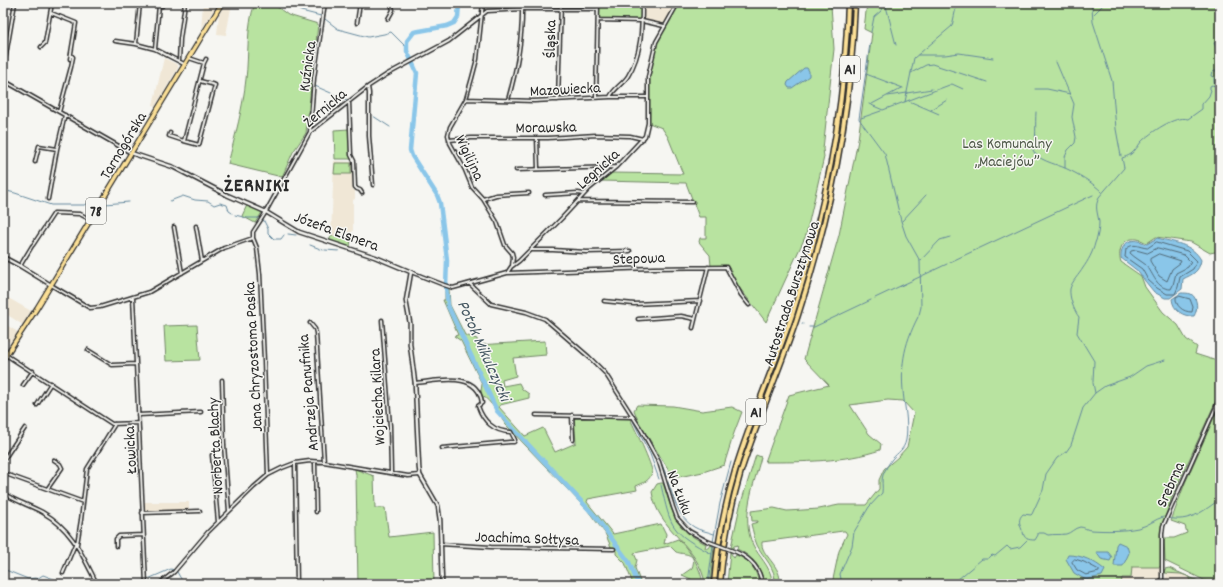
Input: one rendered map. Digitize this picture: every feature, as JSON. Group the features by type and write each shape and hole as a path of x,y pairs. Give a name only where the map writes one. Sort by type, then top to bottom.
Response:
{"highway":[{"name":"Autostrada Bursztynowa","path":"714,584 722,526 735,470 787,328 807,266 823,203 836,134 845,58 848,3"},
{"name":"Autostrada Bursztynowa","path":"720,584 728,527 741,472 795,323 813,268 828,212 842,135 851,66 855,3"}],"main road":[{"name":"Tarnogórska","path":"3,360 5,354 51,285 91,220 222,3"}],"street":[{"path":"3,72 15,3"},
{"path":"41,47 44,43 52,3"},
{"path":"136,44 140,3"},
{"path":"148,3 160,5 155,49"},
{"path":"179,62 180,39 185,3"},
{"name":"Kuźnicka","path":"310,132 314,78 325,3"},
{"path":"357,23 360,3"},
{"path":"388,19 393,10 391,3"},
{"name":"Wigilijna","path":"483,3 480,17 477,59 466,99 450,127 448,135 472,187 484,199 497,222 505,246 512,253 512,267"},
{"path":"508,100 513,84 522,29 522,3"},
{"name":"Śląska","path":"558,100 561,3"},
{"path":"596,97 598,3"},
{"name":"Mazowiecka","path":"466,99 558,100 610,97 611,93 628,77 637,58 641,39 642,3"},
{"name":"Legnicka","path":"507,273 584,194 616,167 643,139 648,124 648,78 656,42 678,3"},
{"name":"Żernicka","path":"253,238 253,232 266,212 310,132 367,87 386,75 450,41 487,11 522,9 598,9"},
{"path":"51,13 76,23 70,59"},
{"path":"598,20 642,21 665,26"},
{"path":"115,40 155,49 185,65"},
{"path":"59,112 72,66 73,57 71,55"},
{"path":"189,58 204,63"},
{"path":"184,141 206,59"},
{"path":"3,80 131,153"},
{"path":"170,133 169,136 199,145 215,85 200,81"},
{"name":"Żernicka","path":"367,87 369,93 369,136 372,186"},
{"path":"610,97 648,97"},
{"path":"349,101 351,155 354,161 355,187 362,193"},
{"path":"48,199 56,150 65,115"},
{"name":"Morawska","path":"449,140 596,135 630,136 643,139"},
{"path":"537,138 538,169"},
{"path":"35,162 40,146 56,150"},
{"name":"Józefa Elsnera","path":"131,153 173,167 227,195 266,212 299,232 380,259 444,286 460,287 470,284"},
{"path":"516,170 616,167"},
{"path":"484,199 496,195 530,193"},
{"path":"545,195 584,194"},
{"path":"578,201 693,202"},
{"path":"20,266 54,213 80,214 91,220"},
{"path":"196,226 202,261"},
{"path":"174,227 182,273"},
{"path":"3,257 85,306 93,309 154,289 224,248 253,238"},
{"name":"Jana Chryzostoma Paska","path":"253,238 257,248 260,274 268,475"},
{"path":"530,250 586,252 630,251"},
{"path":"693,328 708,267"},
{"name":"Stepowa","path":"507,273 726,267 740,295 749,305"},
{"path":"411,272 406,301 410,323 411,355 415,383 420,475 438,506 440,520 442,584"},
{"path":"470,284 507,273"},
{"name":"Na Łuku","path":"470,284 491,304 535,315 551,324 606,373 659,462 677,518 689,531 707,541 746,557 753,563 759,573 762,584"},
{"name":"Łowicka","path":"133,297 146,584"},
{"path":"604,301 634,304 700,301"},
{"path":"638,319 681,316 695,319"},
{"name":"Wojciecha Kilara","path":"382,320 390,426 391,473"},
{"name":"Andrzeja Panufnika","path":"310,324 315,328 316,333 324,462"},
{"path":"88,350 112,365 136,364"},
{"path":"5,354 112,424 138,423"},
{"path":"23,385 33,371"},
{"name":"Norberta Blachy","path":"222,380 224,445 229,511"},
{"path":"415,383 456,380 471,384 480,394 482,403 478,406 486,422 498,431 510,432 514,440 514,442 442,448"},
{"path":"37,405 51,383"},
{"name":"Srebrna","path":"1162,584 1163,526 1220,399"},
{"path":"138,415 201,412"},
{"path":"536,415 633,417"},
{"path":"572,415 573,440"},
{"path":"63,573 76,543 87,469 115,424"},
{"path":"3,461 25,428"},
{"path":"212,455 218,522"},
{"path":"48,489 62,468 60,464 54,460"},
{"path":"315,462 316,512"},
{"path":"159,584 174,572 229,511 268,475 282,468 295,463 324,462 408,476 420,475"},
{"path":"295,463 297,584"},
{"path":"3,474 83,502"},
{"path":"3,500 4,494 51,518 60,525 76,543 97,584"},
{"path":"142,513 200,511"},
{"path":"116,546 116,539 119,536 144,535"},
{"name":"Joachima Sołtysa","path":"440,544 491,547 614,549"}],"shaded area":[{"path":"203,3 218,3 201,30"},
{"path":"226,3 232,3 226,35 217,34 219,14"},
{"path":"644,3 665,3 675,8 665,24 643,20"},
{"path":"164,58 178,65 178,68 155,107 153,105"},
{"path":"334,161 352,162 353,190 355,190 355,199 353,200 353,230 350,238 331,236"},
{"path":"3,295 31,311 23,325 3,312"},
{"path":"3,323 18,332 11,343 3,338"},
{"path":"144,502 189,502 189,511 144,512"},
{"path":"1132,566 1161,567 1161,584 1121,584 1122,578"},
{"path":"1166,573 1181,574 1190,577 1190,584 1165,584"}],"green space":[{"path":"255,3 272,3 288,15 318,24 306,133 293,152 282,177 228,164 245,90 250,21"},
{"path":"598,3 642,3 642,21 598,20"},
{"path":"679,3 830,3 831,5 834,49 823,149 824,157 806,235 766,322 731,277 726,266 711,266 710,255 699,242 700,238 706,238 706,217 699,217 686,183 601,181 611,173 683,174 668,137 662,128 649,123 647,94 648,77 655,48 663,28"},
{"name":"Las Komunalny „Maciejów”","path":"867,3 1220,3 1220,251 1210,253 1191,242 1156,237 1147,243 1138,239 1128,240 1122,245 1120,253 1121,262 1141,276 1145,287 1163,312 1178,325 1186,339 1197,347 1195,354 1220,362 1220,392 1173,495 1162,525 1161,567 1132,567 1131,578 1122,578 1121,584 832,584 839,551 847,534 843,531 762,542 764,551 775,566 780,577 780,584 775,584 772,568 755,540 751,524 758,521 752,521 751,511 774,508 787,511 819,509 839,505 866,505 879,489 879,480 884,469 907,447 914,413 903,401 888,400 850,405 869,434 881,444 880,450 838,459 765,462 789,395 829,385 804,359 839,235 858,140 872,33 864,29"},
{"path":"349,129 351,159 335,159 334,130"},
{"path":"335,163 351,163 351,174 334,174"},
{"path":"247,205 263,211 255,223 242,216"},
{"path":"331,236 351,239 350,247 329,241"},
{"path":"445,288 449,289 450,305 465,335 477,339 478,345 545,341 546,355 513,358 516,376 502,380 503,386 519,383 522,389 529,394 529,398 500,405 499,407 525,436 543,428 555,452 576,443 574,415 629,417 649,462 652,472 650,478 636,486 637,490 588,499 587,502 613,534 661,524 666,534 664,544 678,539 680,541 695,561 703,584 693,584 691,579 682,575 692,568 693,559 689,555 676,552 670,546 634,553 637,560 635,568 641,584 633,584 625,563 611,547 605,533 588,511 506,425 492,404 482,396 482,384 461,341 454,336 458,335 443,300 445,300"},
{"path":"197,325 200,360 166,361 164,326"},
{"path":"1220,404 1220,584 1212,584 1165,561 1164,538 1174,538 1187,533 1185,526 1171,521 1185,483"},
{"path":"637,405 673,406 702,411 732,407 742,412 724,465 703,472 674,478 639,423 634,410"},
{"path":"756,455 761,457 748,512 749,534 755,549 767,566 771,575 772,580 770,584 764,584 759,567 752,559 737,549 738,545 734,546 733,548 731,547 740,506"},
{"path":"355,469 374,476 375,508 385,508 389,537 433,532 434,584 358,584"},
{"path":"663,483 676,520 687,532 706,544 705,548 709,548 711,545 714,547 710,584 705,584 695,559 662,517 656,505 652,492 657,484"},
{"path":"730,552 734,558 736,555 752,566 759,584 727,584"},
{"path":"1169,568 1187,576 1181,574 1164,573 1165,569"},
{"path":"1190,577 1205,584 1190,584"}],"water":[{"path":"804,68 807,68 809,71 809,76 792,88 789,88 787,85 788,82"},
{"path":"1157,238 1182,244 1188,247 1193,250 1201,260 1197,270 1193,274 1183,279 1182,289 1170,298 1165,298 1154,292 1139,272 1121,258 1123,248 1130,241 1140,241 1147,244"},
{"path":"1181,293 1191,294 1195,298 1197,307 1194,316 1182,314 1174,306 1172,299"},
{"path":"1118,542 1127,546 1129,553 1123,566 1114,566 1116,545"},
{"path":"1096,552 1108,552 1112,557 1110,561 1101,559"},
{"path":"1068,555 1083,557 1097,564 1105,570 1102,576 1086,580 1074,573 1066,559"}],"waterway":[{"path":"287,3 301,11 321,16"},
{"name":"Potok Mikulczycki","path":"459,3 458,17 454,23 447,26 414,32 407,41 407,51 417,73 410,150 412,156 437,195 440,203 447,260 446,286 448,306 497,411 595,516 629,562 638,584"},
{"path":"871,32 874,17 881,11 882,8 890,3"},
{"path":"905,102 914,58 952,26 957,3"},
{"path":"1090,3 1093,22 1112,81 1116,129 1121,156"},
{"path":"1093,15 1105,3"},
{"path":"886,6 896,45"},
{"path":"325,19 338,29 368,37 391,32 406,47"},
{"path":"1220,39 1214,43 1220,55"},
{"path":"870,44 859,119 885,154 901,221 906,236 920,261 921,307 919,315"},
{"path":"918,55 945,55 959,53 993,58"},
{"path":"1056,62 1074,104 1072,117 1076,137 1075,143 1068,150 1065,157 1065,168"},
{"path":"911,73 926,65 932,64 987,82"},
{"path":"1099,197 1124,168 1122,158 1132,153 1145,138 1170,122 1183,118 1188,119 1202,109 1202,104 1209,96 1211,90 1210,86 1215,86 1214,77 1211,76 1211,74 1220,69"},
{"path":"866,74 903,88"},
{"path":"869,104 883,110 952,84 963,89"},
{"path":"315,86 347,100"},
{"path":"872,104 902,88"},
{"path":"888,96 932,89"},
{"path":"1035,89 1047,89 1070,94"},
{"path":"931,110 947,100"},
{"path":"909,101 939,114"},
{"path":"861,118 881,111"},
{"path":"1036,112 1033,150 1035,153 1042,159 1080,176 1102,192"},
{"path":"373,116 390,127"},
{"path":"3,190 51,205 84,205 98,200"},
{"path":"902,221 926,195"},
{"path":"950,262 1093,195"},
{"path":"170,201 183,196 195,200 208,201 214,205 220,203 227,205 229,211 232,213"},
{"path":"1093,382 1094,361 1077,333 1079,317 1072,304 1070,289 1093,250 1097,238 1099,230 1097,207 1099,198"},
{"path":"105,204 129,202"},
{"path":"235,215 247,218 260,218"},
{"path":"263,219 268,229 268,233 274,239 281,239 284,235"},
{"path":"288,234 296,235"},
{"path":"920,261 940,240 950,237"},
{"path":"310,245 323,250"},
{"path":"325,250 339,251"},
{"path":"875,298 947,264"},
{"path":"809,327 814,327 871,300"},
{"path":"842,584 840,574 852,546 854,532 869,507 882,493 882,479 884,473 892,459 902,449 906,440 907,425 902,378 903,367 906,348 918,317"},
{"path":"1095,393 1105,386 1130,377 1146,366 1165,360"},
{"path":"1022,530 1020,518 1023,514 1032,514 1043,490 1046,474 1057,458 1066,452 1071,445 1083,408 1095,393 1093,383"},
{"path":"633,421 650,454 659,479"},
{"path":"658,455 667,477"},
{"path":"713,542 720,503 731,462"},
{"path":"668,482 677,507 684,518 696,528 714,534"},
{"path":"661,485 667,511 675,528 688,540 712,554"},
{"path":"1168,518 1183,519 1196,515 1220,499"},
{"path":"1023,532 1027,539 1035,540 1038,533 1048,535 1066,534 1080,527 1090,530 1103,531 1138,528 1163,517"},
{"path":"938,584 957,580 982,559 988,559 992,555 995,556 1007,546 1010,549 1020,547 1027,540"},
{"path":"708,584 713,545"},
{"path":"3,569 28,579 36,578"},
{"path":"148,579 171,569 174,570"},
{"path":"177,572 184,584"},
{"path":"29,584 43,575 59,581 75,584"},
{"path":"120,584 137,583 143,581"}],"district":[{"name":"ŻERNIKI","path":"257,184"}]}
